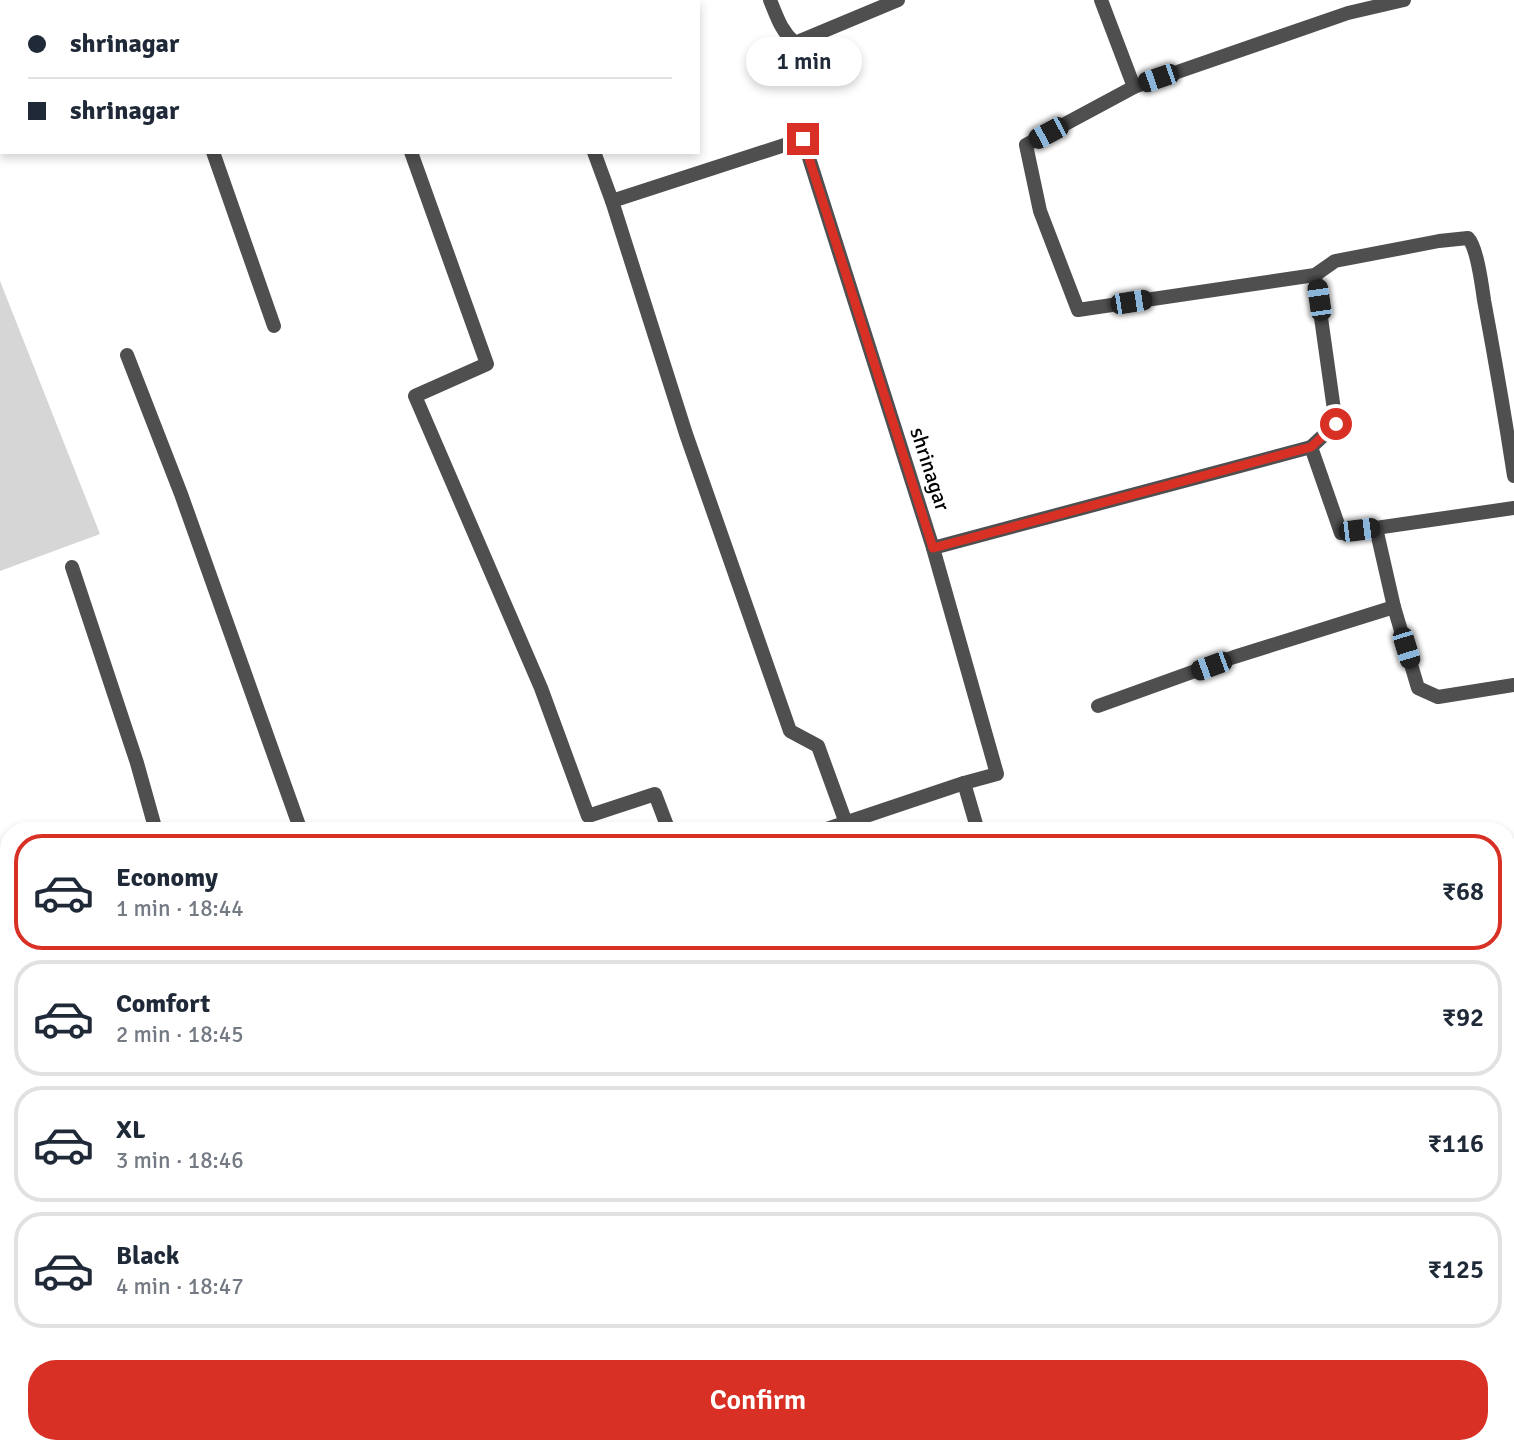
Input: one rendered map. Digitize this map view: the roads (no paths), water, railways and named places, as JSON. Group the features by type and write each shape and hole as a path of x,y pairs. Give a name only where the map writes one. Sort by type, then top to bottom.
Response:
{"street":[{"path":"770,0 780,26 795,43 898,0"},
{"path":"1101,0 1135,87"},
{"path":"1404,0 1348,13 1135,87 1026,145 1040,211 1078,310 1315,275 1335,261 1468,238 1472,242 1501,389 1514,476"},
{"name":"shrinagar","path":"612,201 803,139 933,548"},
{"path":"214,154 274,326"},
{"path":"412,154 486,364 415,396 541,688 588,816 655,794 666,822"},
{"path":"595,154 686,434 790,732 818,746 846,822"},
{"path":"849,822 997,774 933,548 1311,447 1336,424 1315,275"},
{"path":"127,355 181,494 298,822"},
{"path":"1311,447 1341,533 1514,508"},
{"path":"1376,528 1394,607 1418,688 1438,697 1514,685"},
{"path":"72,567 137,763 153,822"},
{"path":"1098,706 1234,657 1394,607"},
{"path":"964,783 975,822"}]}
